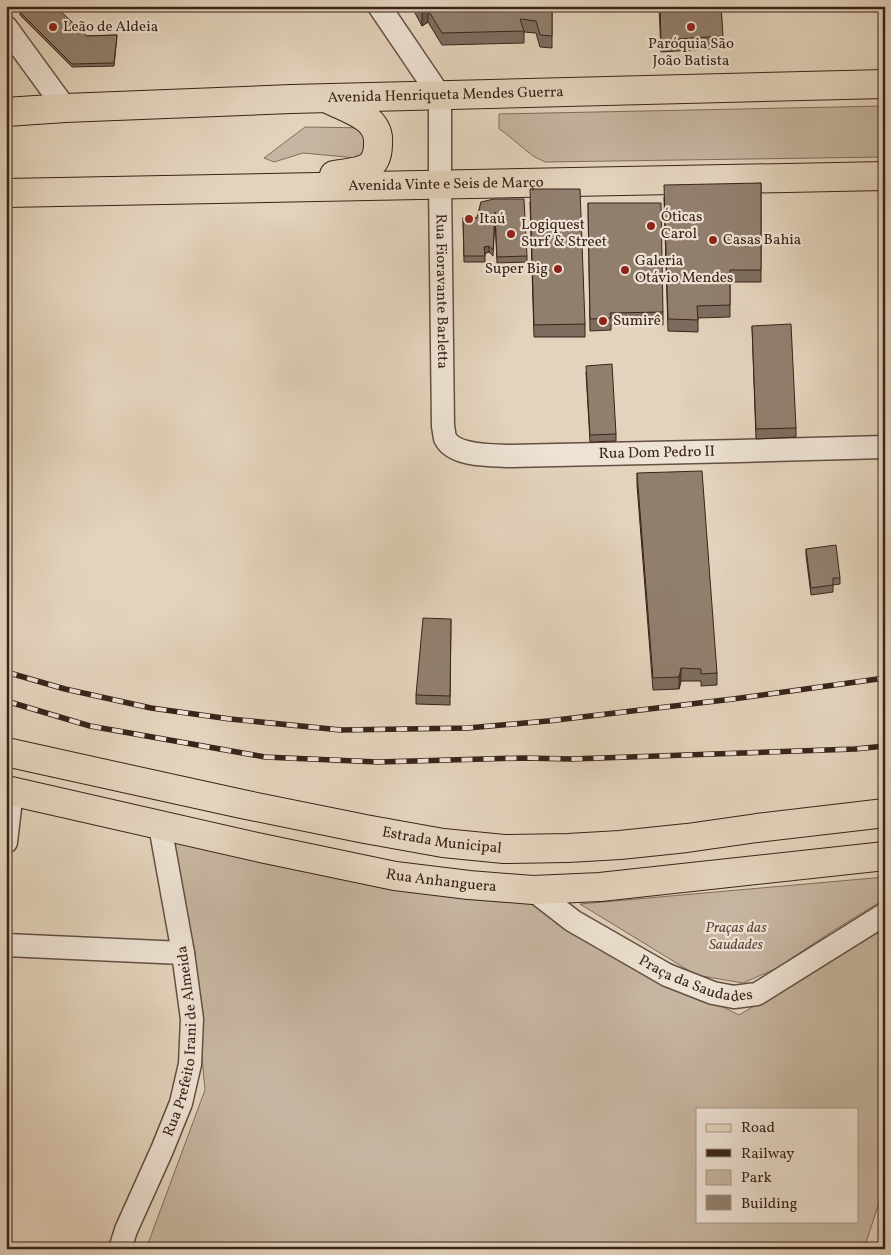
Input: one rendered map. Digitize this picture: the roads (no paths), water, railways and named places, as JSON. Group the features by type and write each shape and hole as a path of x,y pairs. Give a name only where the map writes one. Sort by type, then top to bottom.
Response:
{"main road":[{"name":"Avenida Henriqueta Mendes Guerra","path":"6,112 326,98 885,84"},
{"path":"287,187 328,176 363,170 371,166 376,159 378,138 373,125 361,116 326,98"},
{"name":"Avenida Vinte e Seis de Março","path":"6,193 885,176"},
{"name":"Estrada Municipal","path":"6,752 365,829 443,843 504,849 568,848 629,844 885,813"},
{"name":"Rua Anhanguera","path":"9,791 160,826 395,876 533,890 600,888 885,856"}],"street":[{"path":"379,6 440,96"},
{"path":"6,28 66,108"},
{"name":"Rua Fioravante Barletta","path":"440,96 443,426"},
{"name":"Rua Dom Pedro II","path":"443,426 446,439 457,449 475,454 511,456 885,447"},
{"path":"6,842 9,791"},
{"name":"Rua Prefeito Irani de Almeida","path":"120,1249 126,1230 162,1150 180,1103 190,1064 192,1019 183,953 160,826"},
{"name":"Praça da Saudades","path":"533,890 573,921 667,975 713,994 734,997 757,994 885,914"},
{"path":"6,945 183,953"}],"railway":[{"path":"6,672 65,689 151,708 230,719 341,730 468,728 548,721 733,699 885,678"},
{"path":"6,701 90,726 265,757 378,762 523,758 572,759 855,749 885,746"}],"place":[{"name":"Leão de Aldeia","path":"53,27"},
{"name":"Paróquia São João Batista","path":"691,27"},
{"name":"Itaú","path":"469,219"},
{"name":"Óticas Carol","path":"651,226"},
{"name":"Logiquest Surf & Street","path":"511,234"},
{"name":"Casas Bahia","path":"713,240"},
{"name":"Super Big","path":"558,269"},
{"name":"Galeria Otávio Mendes","path":"625,270"},
{"name":"Sumirê","path":"603,321"}],"park label":[{"name":"Praças das Saudades","path":"736,936"}]}
